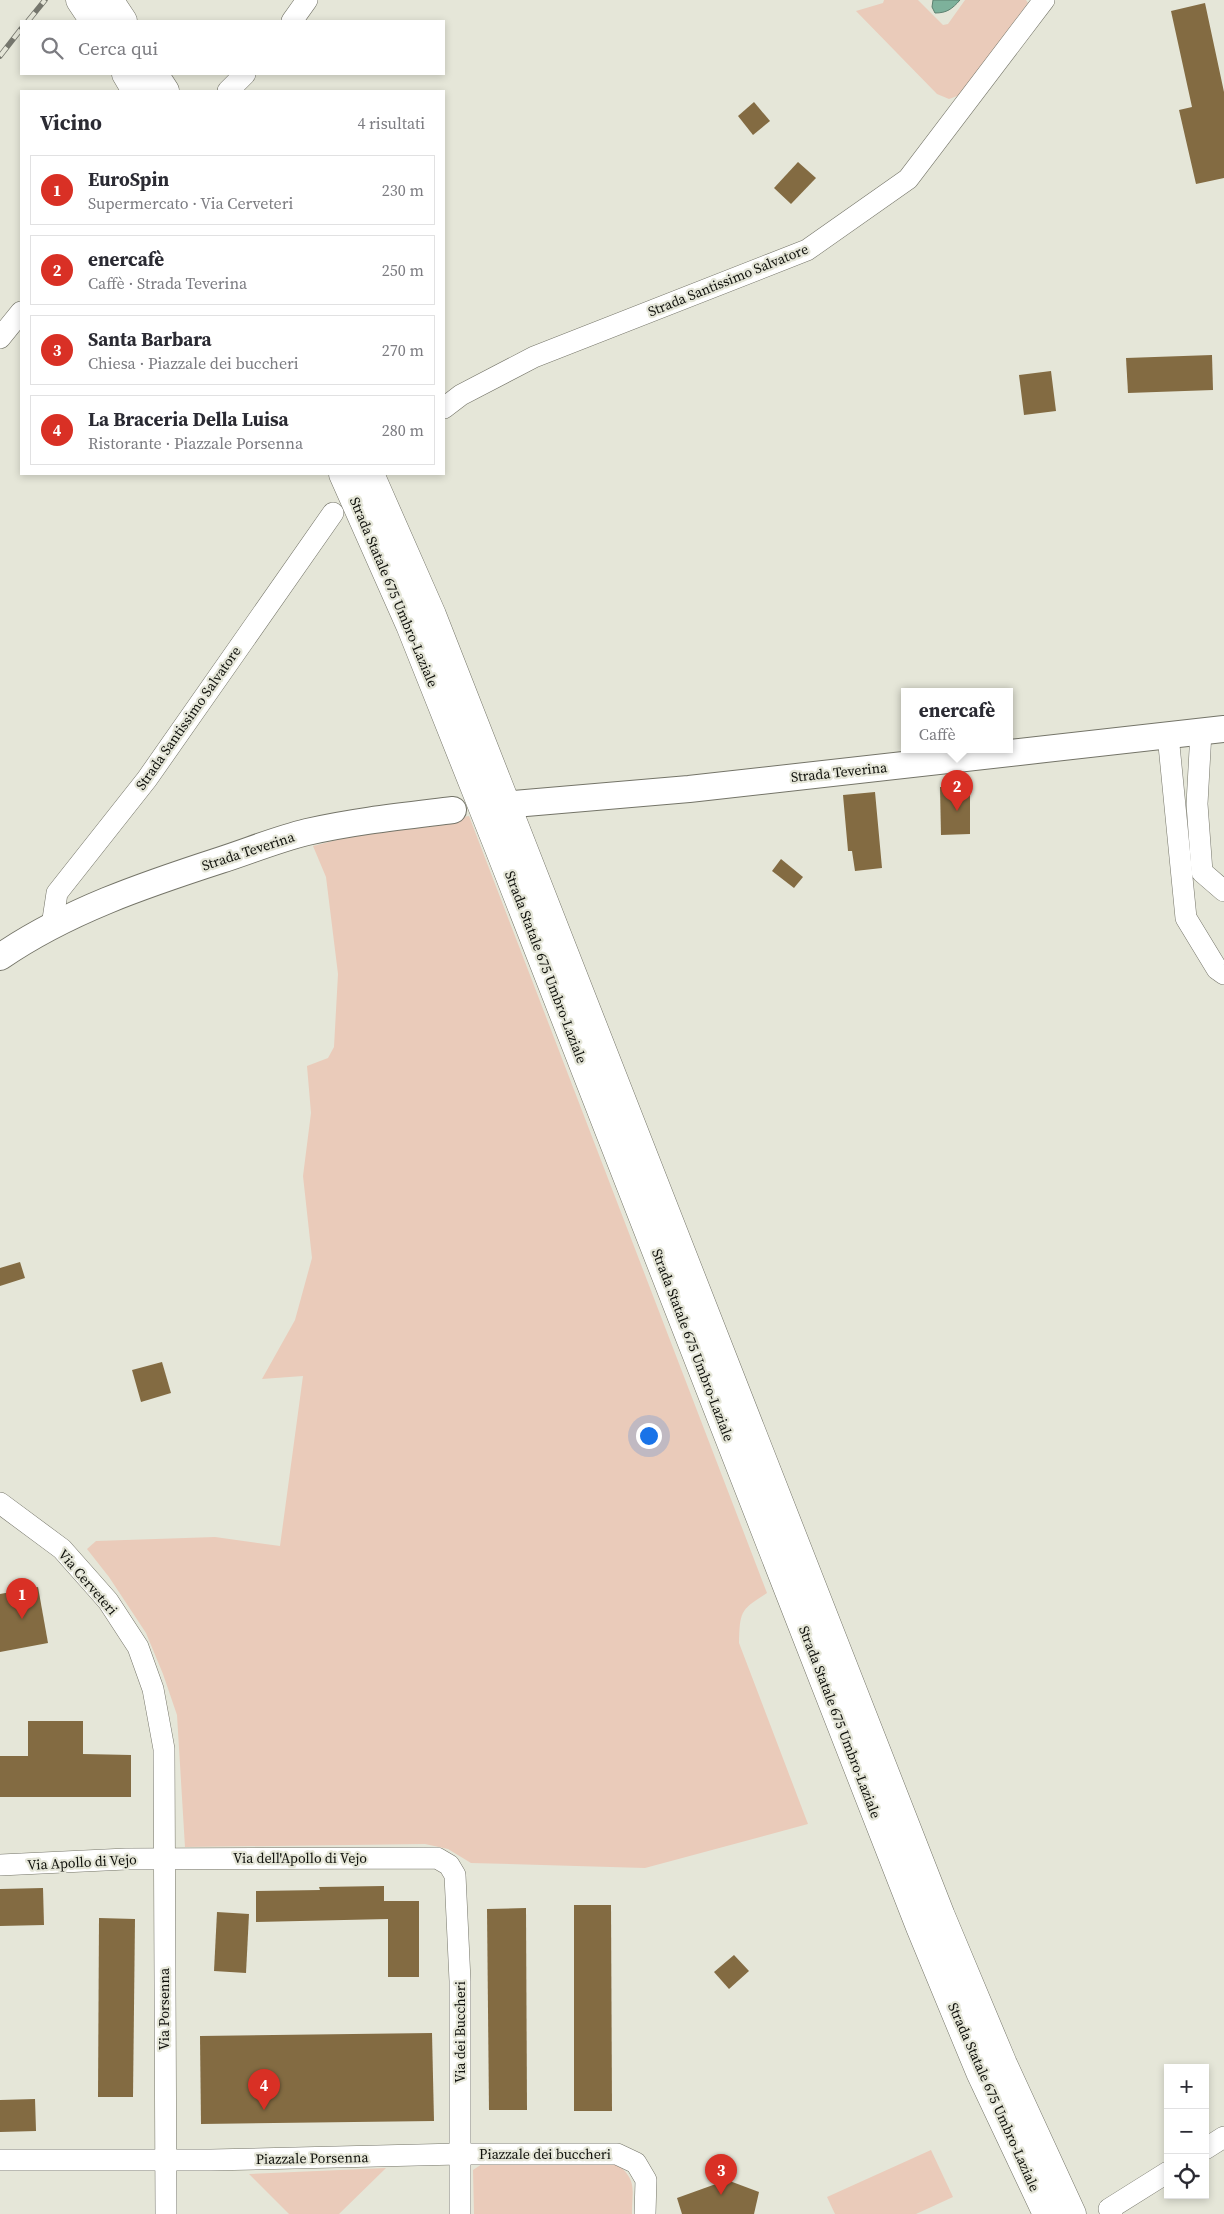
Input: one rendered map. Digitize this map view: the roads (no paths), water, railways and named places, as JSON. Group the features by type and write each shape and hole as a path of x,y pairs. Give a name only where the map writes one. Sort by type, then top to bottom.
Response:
{"highway":[{"path":"80,0 93,20"},
{"path":"109,0 121,20"},
{"path":"127,75 135,90"},
{"path":"155,75 163,90"},
{"name":"Strada Statale 675 Umbro-Laziale","path":"343,475 410,625 498,846 920,1927 980,2072 1047,2214"},
{"name":"Strada Statale 675 Umbro-Laziale","path":"370,475 432,615 941,1916 1003,2064 1072,2214"}],"main road":[{"name":"Strada Teverina","path":"1013,752 1213,731"},
{"name":"Strada Teverina","path":"514,804 689,789 1008,753"},
{"name":"Strada Teverina","path":"0,957 22,942 52,926 132,889 305,832 356,822 453,810"}],"street":[{"path":"293,20 307,0"},
{"name":"Strada Santissimo Salvatore","path":"445,407 461,395 534,357 807,250 908,179 1044,0"},
{"path":"229,90 243,75"},
{"path":"0,338 20,313"},
{"name":"Strada Santissimo Salvatore","path":"52,926 57,893 147,779 333,512"},
{"path":"1213,731 1197,804 1202,872 1224,890"},
{"path":"1168,735 1186,918 1217,969 1224,974"},
{"name":"Via Cerveteri","path":"0,1504 62,1549 108,1601 138,1647 153,1689 164,1748 163,1859"},
{"name":"Via dell'Apollo di Vejo","path":"163,1859 437,1858"},
{"name":"Via dei Buccheri","path":"437,1858 449,1865 455,1875 460,1981 460,2214"},
{"name":"Via Apollo di Vejo","path":"0,1866 126,1859 163,1859"},
{"name":"Via Porsenna","path":"163,1859 166,2214"},
{"path":"1209,2146 1224,2137"},
{"name":"Piazzale Porsenna","path":"166,2160 459,2154"},
{"name":"Piazzale dei buccheri","path":"459,2154 617,2154 636,2164 646,2180 645,2214"},
{"path":"0,2160 166,2160"},
{"path":"1111,2212 1164,2175"}],"railway":[{"path":"29,20 45,0"},
{"path":"0,56 20,30"}],"place":[{"name":"enercafè","path":"957,811"},
{"name":"EuroSpin","path":"22,1619"},
{"name":"La Braceria Della Luisa","path":"264,2110"},
{"name":"Santa Barbara","path":"721,2195"}]}
